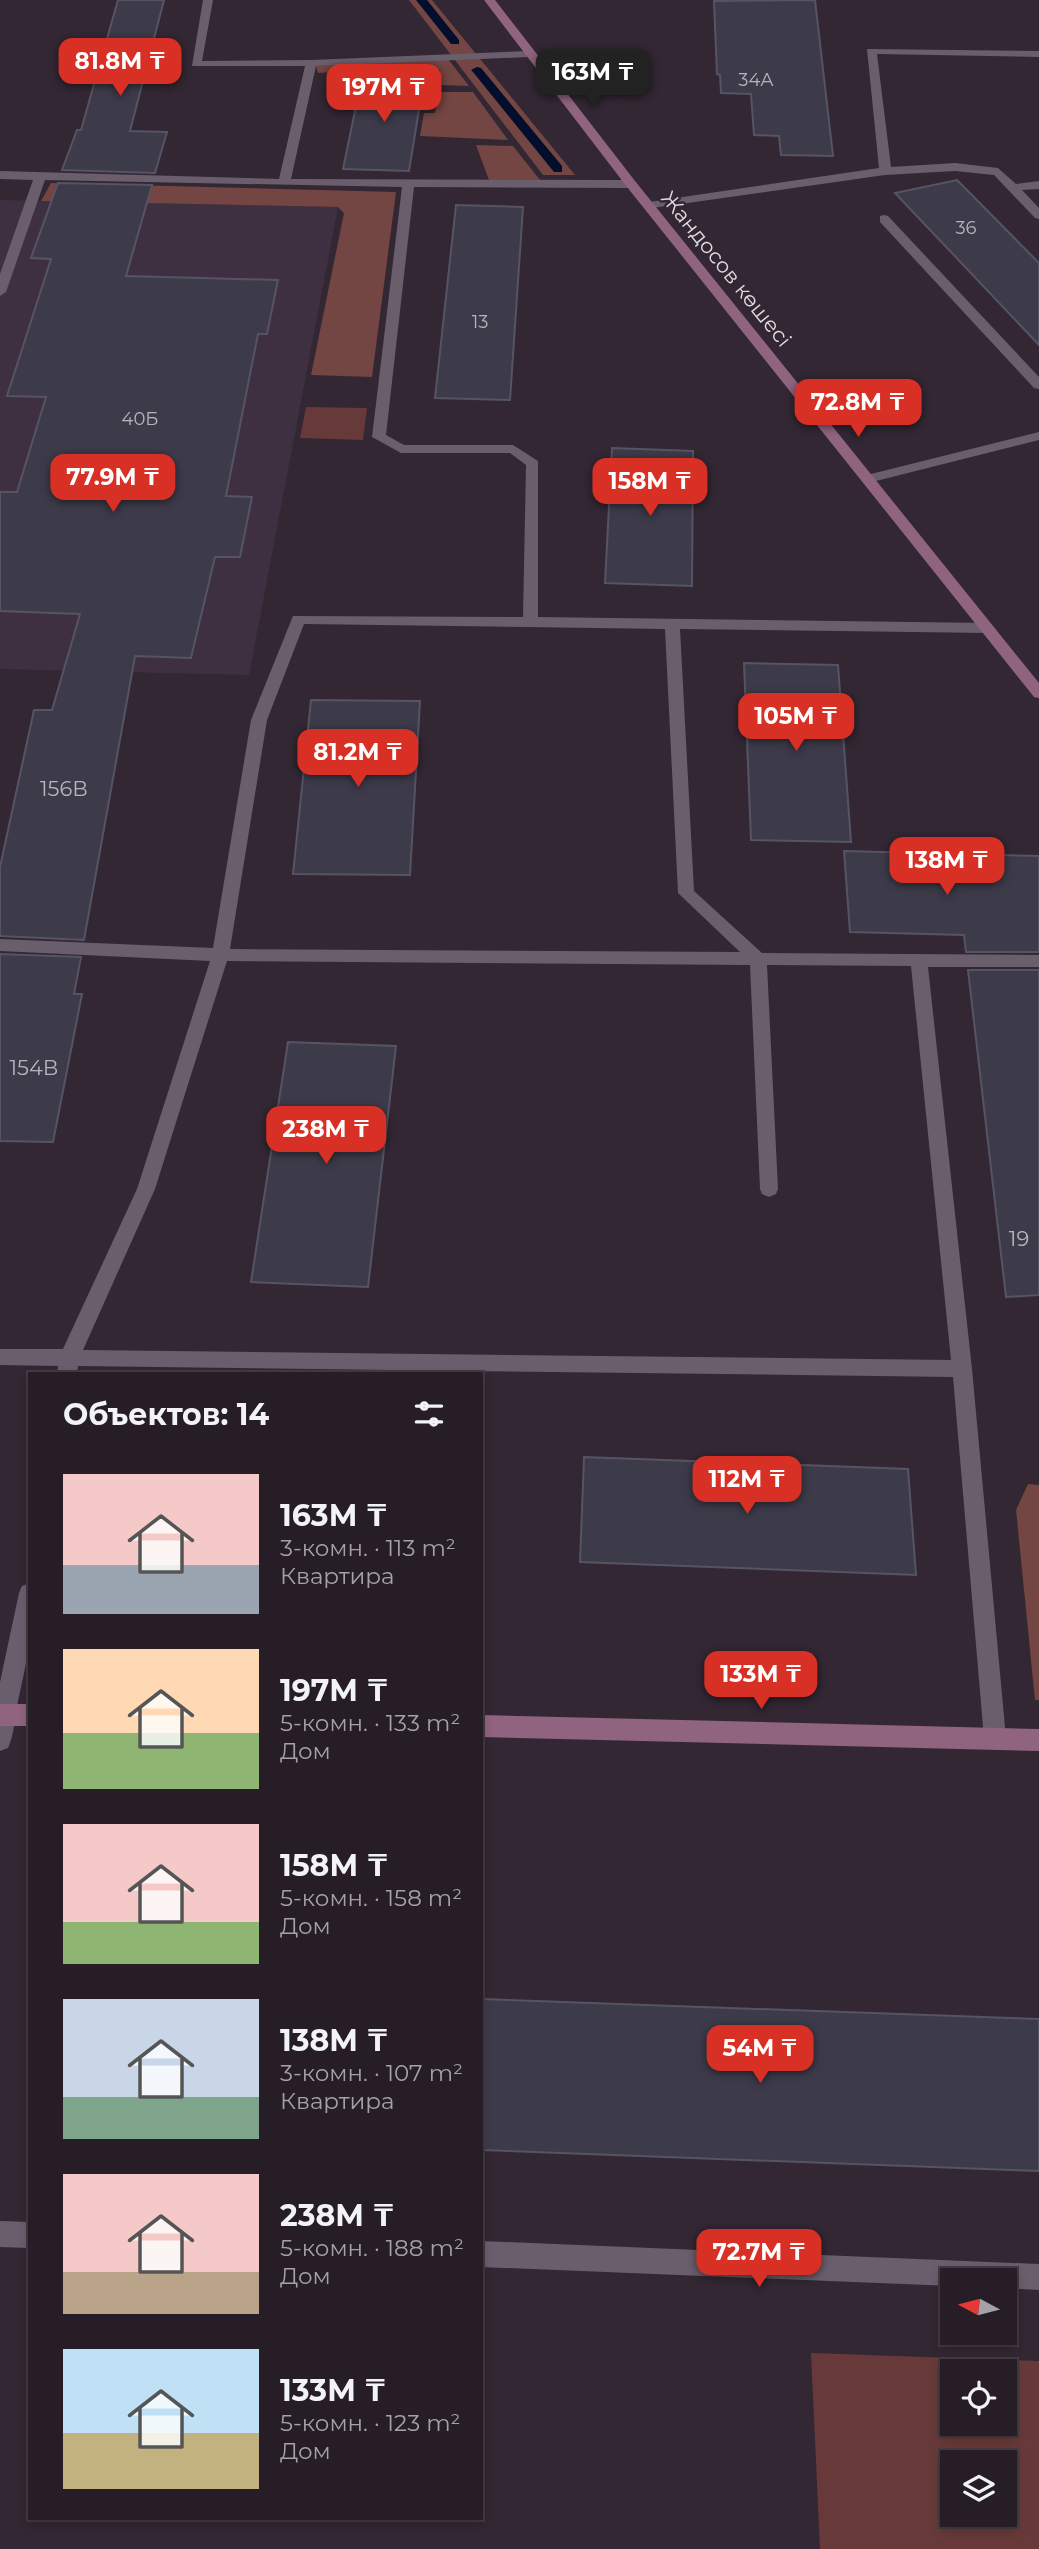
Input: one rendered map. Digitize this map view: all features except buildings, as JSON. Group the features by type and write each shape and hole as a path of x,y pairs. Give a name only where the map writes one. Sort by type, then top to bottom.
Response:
{"main road":[{"name":"Жандосов көшесі","path":"489,0 631,184 1039,693"},
{"path":"2,1715 28,1715"},
{"path":"483,1726 1039,1740"}],"street":[{"path":"208,0 196,64 311,63 529,54"},
{"path":"886,171 871,51 1039,54"},
{"path":"284,183 311,63"},
{"path":"649,206 886,171 955,167 998,172 1039,215"},
{"path":"0,174 284,183 631,184"},
{"path":"0,292 40,176"},
{"path":"408,184 379,437 401,449 513,449 533,464 530,623"},
{"path":"1012,188 1039,185"},
{"path":"884,219 1039,385"},
{"path":"868,479 1039,436"},
{"path":"68,1366 146,1189 220,955 259,720 298,619 987,628"},
{"path":"672,625 686,893 758,959 769,1189"},
{"path":"0,945 220,955 1039,961"},
{"path":"919,961 962,1369 995,1738"},
{"path":"0,1357 68,1366 962,1369"},
{"path":"0,1740 2,1715 28,1602"},
{"path":"0,2234 28,2235"},
{"path":"483,2254 1039,2277"}],"shaded area":[{"path":"409,0 432,0 575,175 543,175"},
{"path":"448,59 469,86 441,85 440,70 389,68 318,73 316,66"},
{"path":"439,92 473,92 508,140 420,136 424,113 435,113"},
{"path":"476,145 513,146 540,180 489,180"},
{"path":"51,183 396,192 372,377 311,375 344,213 338,207 41,201"},
{"path":"0,200 338,207 249,675 0,669"},
{"path":"306,407 367,408 363,440 300,438"},
{"path":"1028,1484 1039,1485 1039,1700 1035,1700 1016,1510"},
{"path":"811,2353 982,2359 940,2359 940,2436 1017,2436 1017,2360 1039,2361 1039,2549 820,2549"}],"waterway":[{"path":"421,0 455,42"},
{"path":"477,70 558,169"}]}
